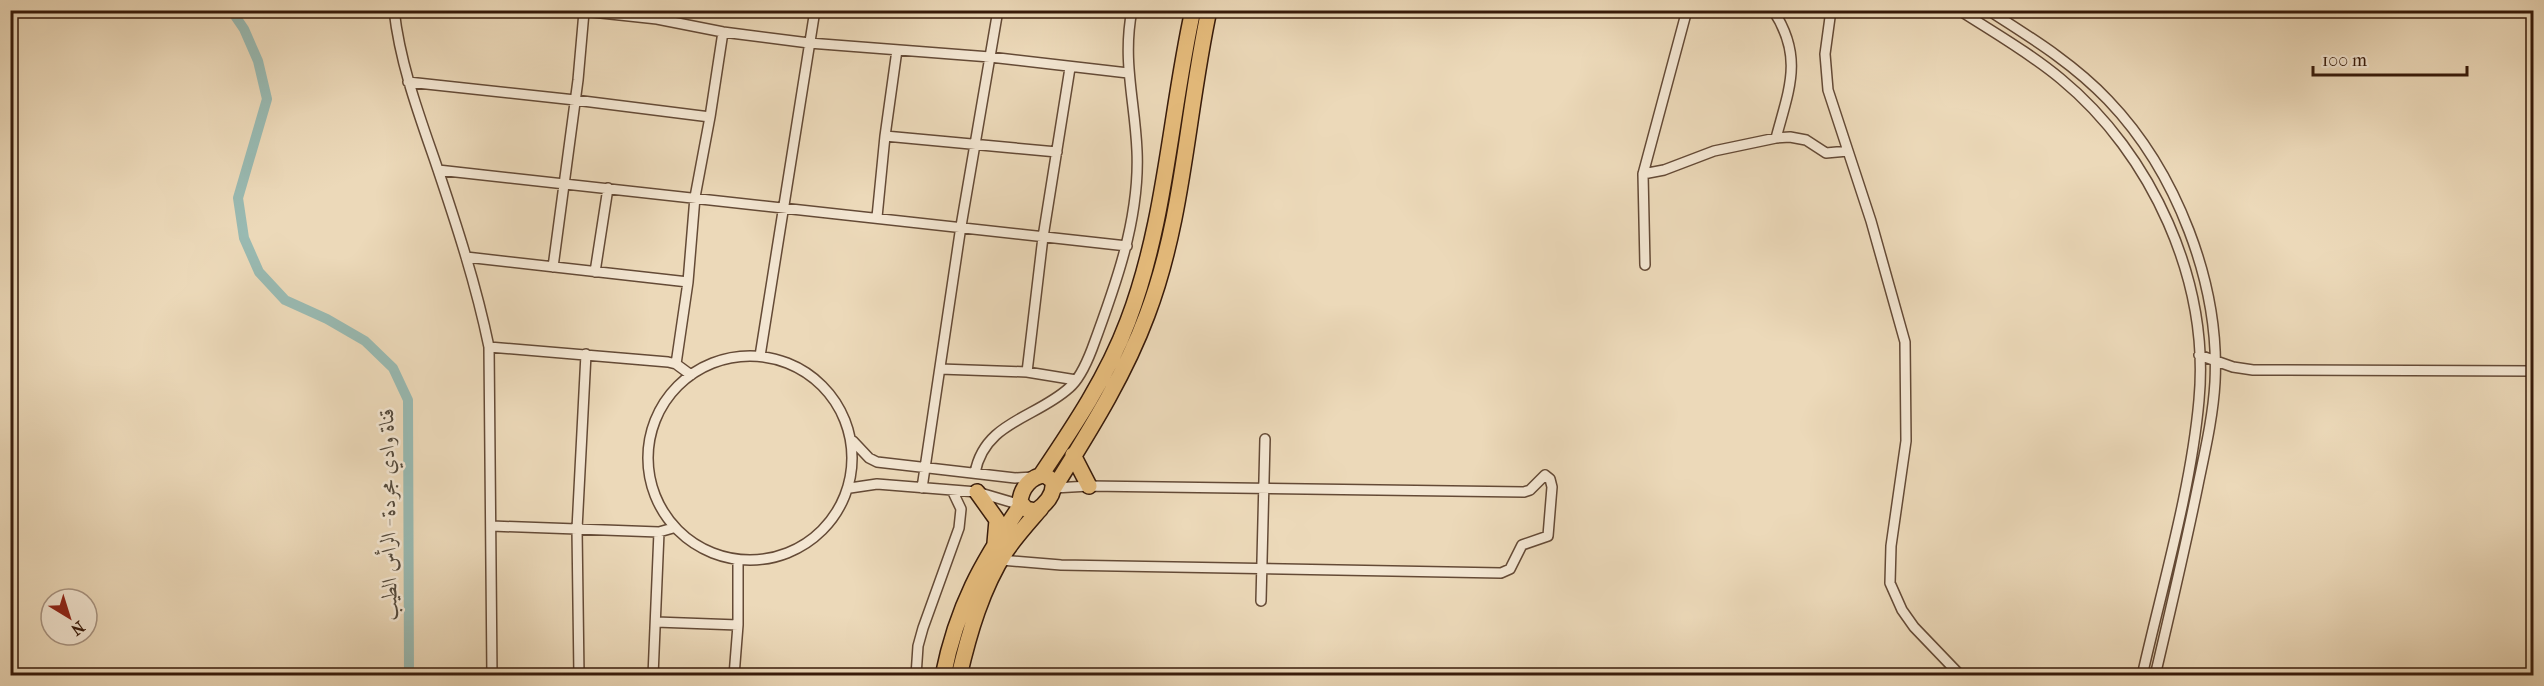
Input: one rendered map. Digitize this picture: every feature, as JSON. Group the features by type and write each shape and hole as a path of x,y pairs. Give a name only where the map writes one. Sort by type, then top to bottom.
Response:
{"highway":[{"path":"1041,508 1030,511 1022,505 1020,499 1024,489 1038,476 1098,386 1128,321 1139,290 1157,220 1193,10"},
{"path":"959,675 970,630 986,589 1001,560 1054,489 1122,373 1150,305 1176,202 1209,10"},
{"path":"1073,455 1089,486"},
{"path":"1038,476 1052,479 1054,489"},
{"path":"977,492 997,520 995,543"},
{"path":"943,675 959,614 974,580 995,543 1022,505"}],"street":[{"path":"394,10 397,36 408,82 481,306 489,347 492,675"},
{"path":"573,10 658,15 723,32 809,43 990,57 1128,73"},
{"path":"760,356 782,206 815,10"},
{"path":"922,488 961,226 998,10"},
{"path":"975,472 980,452 998,434 1051,402 1076,380 1091,351 1127,246 1136,192 1138,152 1128,73 1132,10"},
{"path":"1645,265 1643,174 1687,10"},
{"path":"1773,10 1782,24 1792,56 1789,91 1776,138"},
{"path":"1831,10 1827,29 1825,67 1828,90 1888,276 1905,342 1906,441 1891,546 1890,583 1902,610 1914,627 1961,675"},
{"path":"1959,10 2060,78 2091,107 2145,178 2169,225 2185,270 2192,301 2199,355 2199,400 2193,450 2142,675"},
{"path":"1988,10 2075,70 2108,100 2135,134 2165,181 2197,252 2211,319 2215,362 2211,422 2187,541 2155,675"},
{"path":"553,267 584,12"},
{"path":"675,363 688,282 695,197 723,32"},
{"path":"877,217 897,50"},
{"path":"1027,372 1043,237 1070,68"},
{"path":"408,82 575,99 710,117"},
{"path":"885,136 1057,152"},
{"path":"1643,174 1664,170 1714,151 1776,138 1790,137 1806,140 1826,153 1848,151"},
{"path":"438,170 782,206 1127,246"},
{"path":"595,272 608,188"},
{"path":"466,258 688,282"},
{"path":"489,347 675,363 691,375"},
{"path":"579,675 577,529 586,354"},
{"path":"2199,355 2215,362 2253,370 2534,371"},
{"path":"734,356 760,356 790,365 816,381 833,397 844,416 853,441 854,475 844,501 823,529 802,546 777,557 752,561 722,558 699,547 673,528 656,499 649,476 648,451 657,414 666,400 691,375 703,367 734,356"},
{"path":"940,369 1027,372 1076,380"},
{"path":"1261,601 1265,438"},
{"path":"853,441 869,458 877,462 1015,478 1038,476"},
{"path":"1001,560 1061,565 1506,572 1510,569 1522,545 1548,536 1552,488 1550,479 1545,475 1530,490 1524,492 1089,486 1054,489"},
{"path":"850,488 872,484 977,492 1022,505"},
{"path":"916,675 918,646 923,628 959,528 961,509 952,490"},
{"path":"492,525 659,531 673,528"},
{"path":"652,675 659,531"},
{"path":"734,675 738,625 738,560"},
{"path":"656,622 738,625"}],"waterway":[{"name":"قناة وادي مجردة - الرأس الطيب","path":"231,10 244,29 258,61 267,99 238,198 244,238 259,272 285,300 327,319 365,341 393,368 408,400 409,676"}]}
